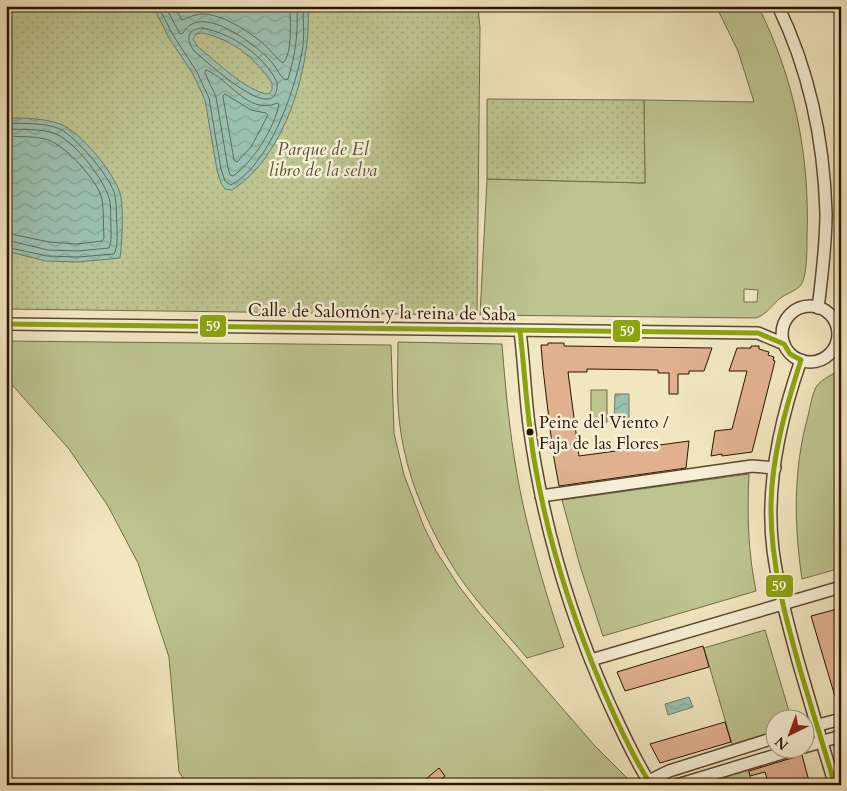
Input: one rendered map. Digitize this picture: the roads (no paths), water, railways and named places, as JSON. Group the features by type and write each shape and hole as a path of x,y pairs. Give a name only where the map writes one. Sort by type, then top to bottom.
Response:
{"street":[{"path":"778,6 805,78 821,146 826,214 818,308"},
{"path":"807,307 818,308 828,314 839,329 837,348 820,360 810,362 801,360 790,354 784,344 782,333 785,322 796,310 807,307"},
{"name":"Calle de Salomón y la reina de Saba","path":"758,333 785,322"},
{"name":"Calle de Salomón y la reina de Saba","path":"6,324 758,333 784,344"},
{"path":"520,331 529,425 541,496 554,546 571,605 591,660 617,722 650,783 668,771 764,741"},
{"path":"801,360 784,413 774,468 771,510 772,549 782,604 835,785"},
{"path":"541,496 752,466 774,468"},
{"path":"591,660 841,587"},
{"path":"814,726 841,719"},
{"path":"814,744 841,736"},
{"path":"668,771 677,785 766,758"}],"water":[{"path":"153,6 308,6 305,55 300,82 291,108 267,156 251,175 232,190 225,189 217,170 205,100 193,74 169,38","holes":["202,33 233,45 258,65 272,83 272,90 268,94 260,92 241,82 198,47 193,39 196,34"]},
{"path":"6,118 40,119 60,124 77,135 95,154 111,174 120,193 122,235 120,258 78,262 46,261 6,251"},
{"path":"615,394 629,394 629,420 614,420"},
{"path":"689,697 693,707 668,715 665,704"}],"place":[{"name":"Peine del Viento / Faja de las Flores","path":"530,432"}],"park label":[{"name":"Parque de El libro de la selva","path":"323,159"}]}
